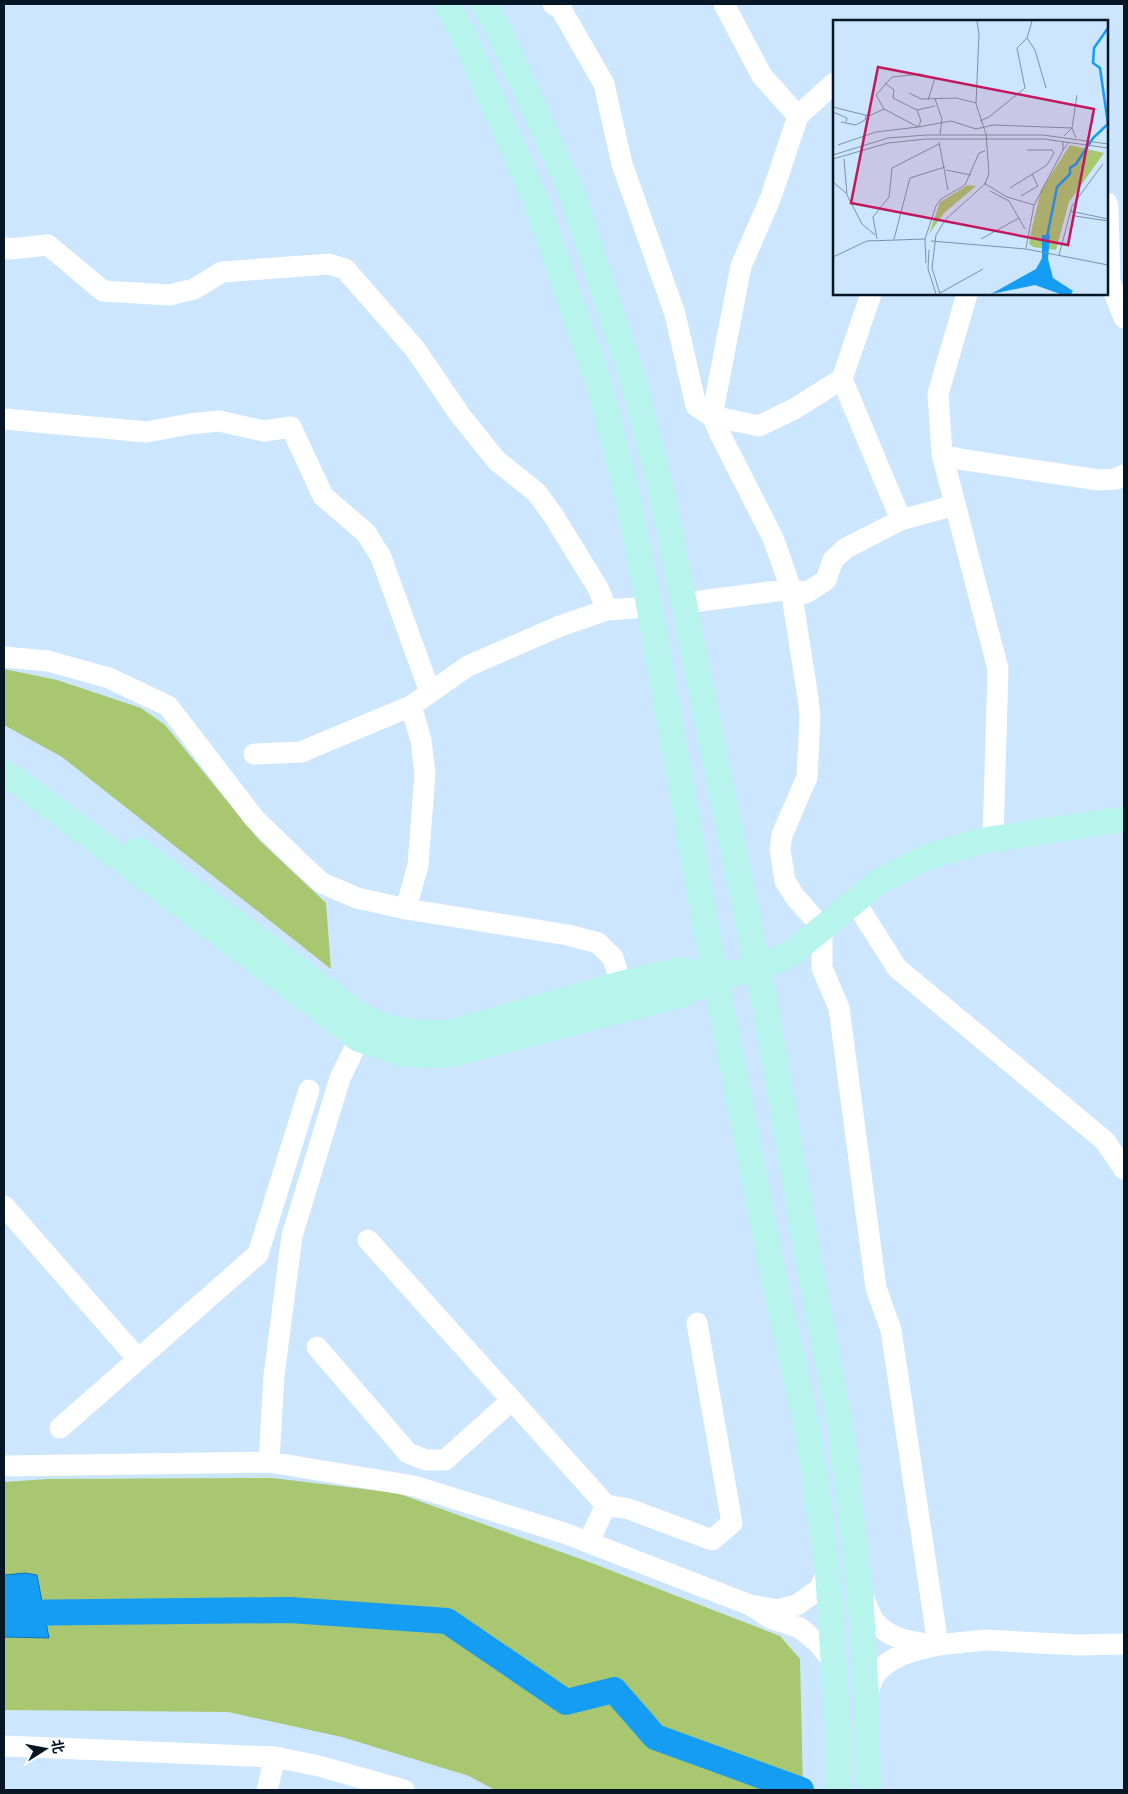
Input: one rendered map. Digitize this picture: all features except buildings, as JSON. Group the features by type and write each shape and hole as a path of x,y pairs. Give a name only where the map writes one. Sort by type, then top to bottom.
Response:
{"main road":[{"path":"447,4 463,34 536,201 601,390 627,493 772,1270 809,1436 828,1571 838,1731 838,1790"},
{"path":"484,4 496,25 571,190 633,380 661,489 758,968 809,1263 840,1424 860,1590 866,1697 868,1790"},
{"path":"4,753 349,1008 364,1029"},
{"path":"4,773 399,1053 428,1055 453,1054 683,994 716,977 758,968 792,953 878,882 925,858 981,841 1124,819"},
{"path":"364,1029 402,1030 430,1034 450,1033 621,984 680,970 716,977"}],"street":[{"path":"553,4 561,9 604,84 622,164 675,314 696,406 712,416 758,426 794,409 842,379 871,295"},
{"path":"724,4 762,76 798,116"},
{"path":"833,84 798,116 771,197 741,266 712,416 773,538 791,589 810,717 808,769 807,777 782,835 780,848 785,881 795,897 822,927 822,968 839,1008 876,1288 891,1330 938,1645"},
{"path":"1108,208 1110,282 1124,318"},
{"path":"4,248 48,245 103,291 113,292 169,295 194,289 222,272 329,264 345,268 415,349 460,415 497,461 536,492 553,515 593,580 607,610"},
{"path":"967,295 938,394 942,454 998,669 993,839"},
{"path":"842,379 902,520"},
{"path":"4,419 147,432 189,424 219,421 264,431 291,427 323,496 366,533 381,557 430,692"},
{"path":"942,454 1099,480 1116,479 1124,476"},
{"path":"684,604 791,589 806,593 826,580 833,560 846,548 902,520 955,505"},
{"path":"254,754 301,752 411,706 468,666 560,626 607,610 649,607"},
{"path":"4,656 48,661 109,678 168,706 254,818 322,882 357,898 406,909 568,935 598,943 613,958 621,984"},
{"path":"406,909 418,865 425,774 421,740 411,706"},
{"path":"854,900 897,968 1105,1141 1124,1169"},
{"path":"269,1462 274,1376 292,1236 340,1078 364,1029"},
{"path":"60,1428 258,1254 309,1090"},
{"path":"4,1206 138,1359"},
{"path":"368,1240 606,1505 629,1509 712,1540 732,1523 697,1322"},
{"path":"318,1347 408,1453 426,1460 446,1460 512,1400"},
{"path":"4,1466 269,1462 414,1486 588,1541 750,1605 778,1610 797,1605 819,1589 828,1571"},
{"path":"588,1541 606,1505"},
{"path":"860,1590 874,1622 892,1636 910,1642 938,1645"},
{"path":"750,1605 770,1618 800,1628 818,1642 833,1661"},
{"path":"866,1697 875,1676 892,1659 911,1651 938,1645 985,1640 1078,1645 1124,1644"},
{"path":"4,1746 275,1757 319,1766 404,1790"},
{"path":"267,1790 275,1757"}],"green space":[{"path":"4,669 57,680 141,708 165,725 259,840 326,903 331,969 62,757 4,725"},
{"path":"272,1478 397,1493 589,1562 780,1636 800,1659 803,1790 495,1790 469,1776 342,1737 228,1712 4,1710 4,1482 48,1479"}],"water":[{"path":"25,1573 37,1575 49,1638 4,1637 4,1575"}],"waterway":[{"path":"4,1613 290,1610 447,1621 566,1702 614,1690 655,1737 801,1790"}]}
